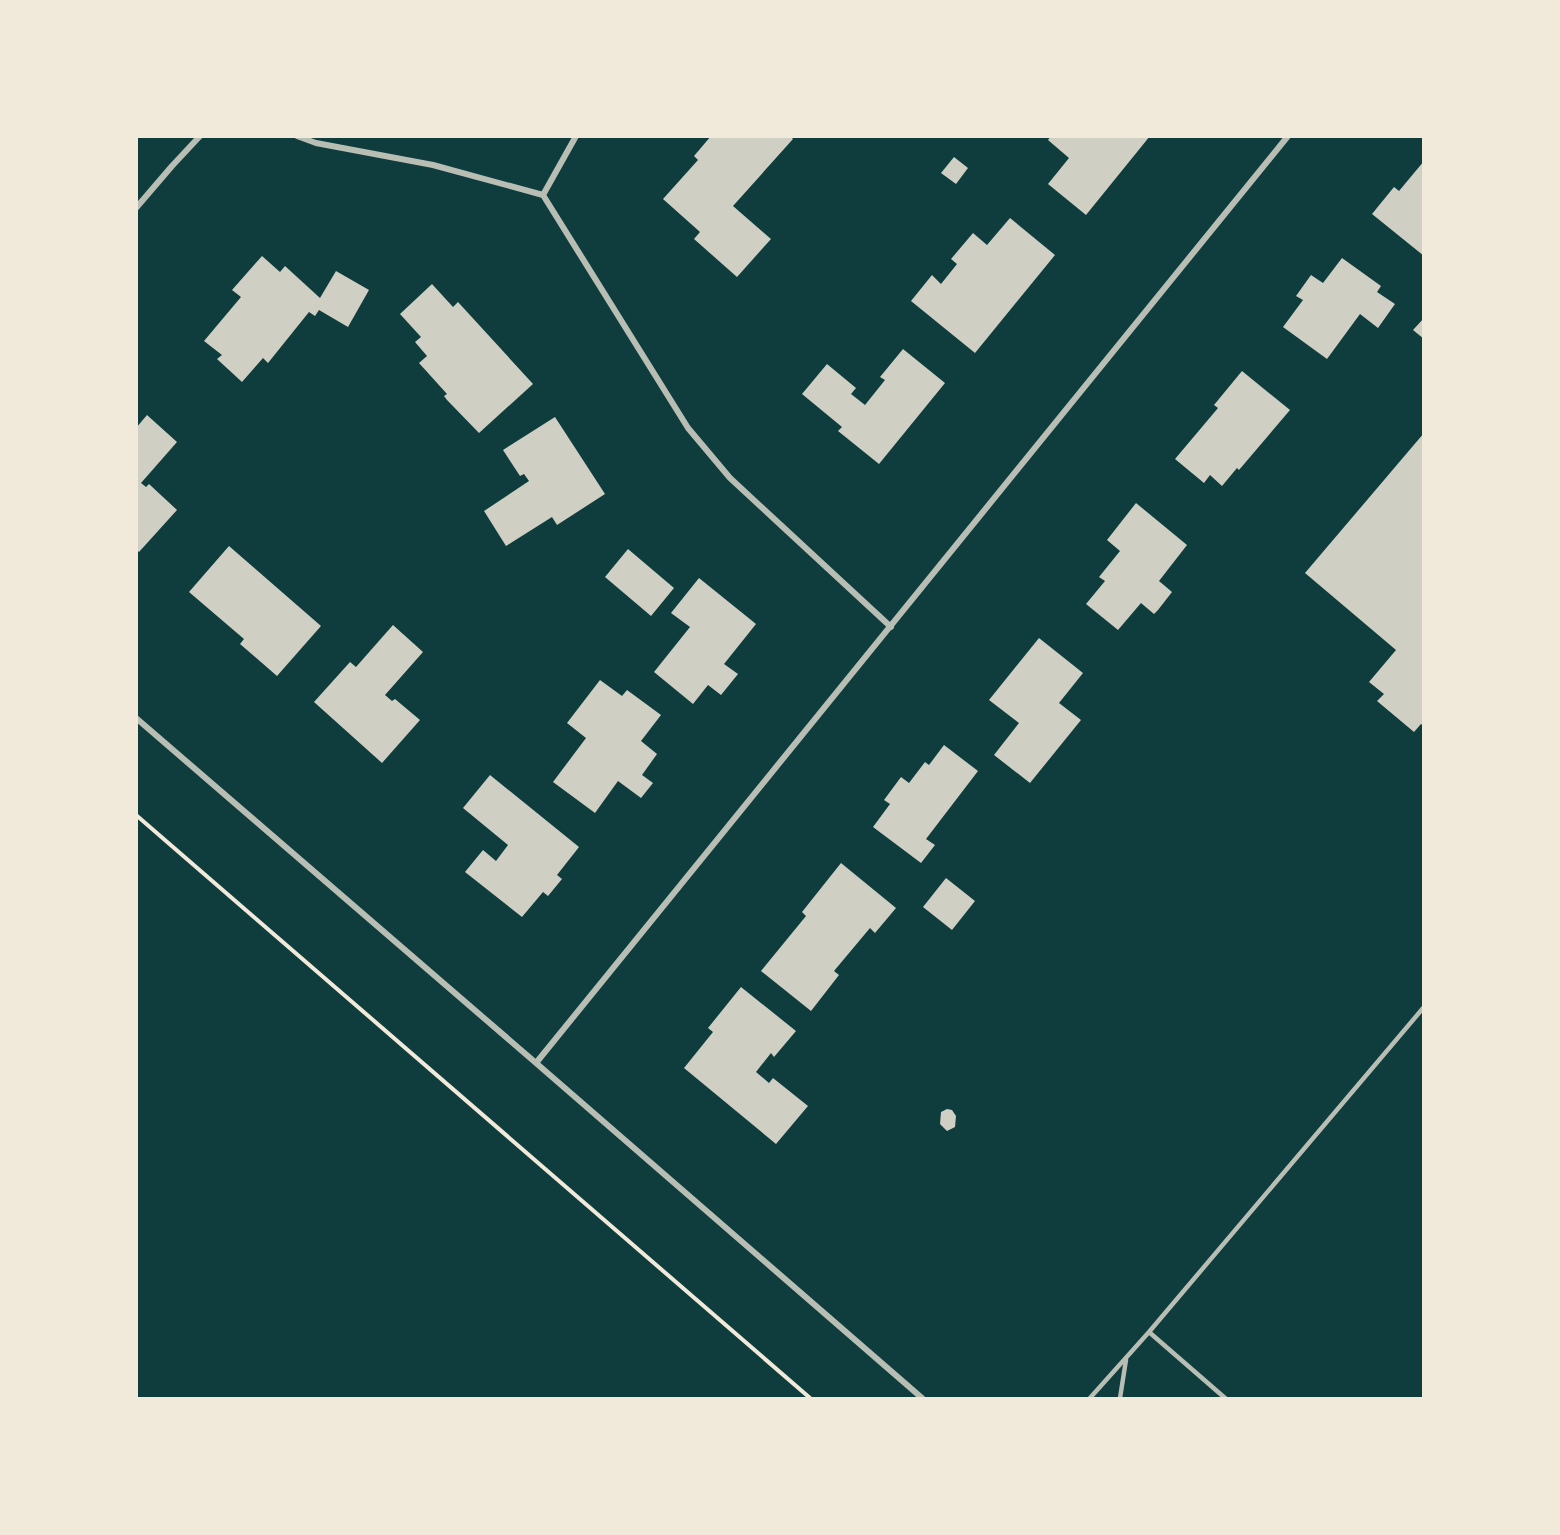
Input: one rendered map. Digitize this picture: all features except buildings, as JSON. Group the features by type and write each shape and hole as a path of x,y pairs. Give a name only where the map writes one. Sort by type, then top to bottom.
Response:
{"street":[{"path":"136,208 200,136"},
{"path":"297,136 316,143 433,165 543,195 688,428 730,478 891,627"},
{"path":"543,195 576,136"},
{"path":"536,1063 1288,136"},
{"path":"136,718 922,1398"}],"lane":[{"path":"1090,1398 1127,1358 1424,1006"},
{"path":"1149,1332 1225,1398"},
{"path":"1120,1398 1127,1358"}],"path":[{"path":"136,815 810,1398"}]}
